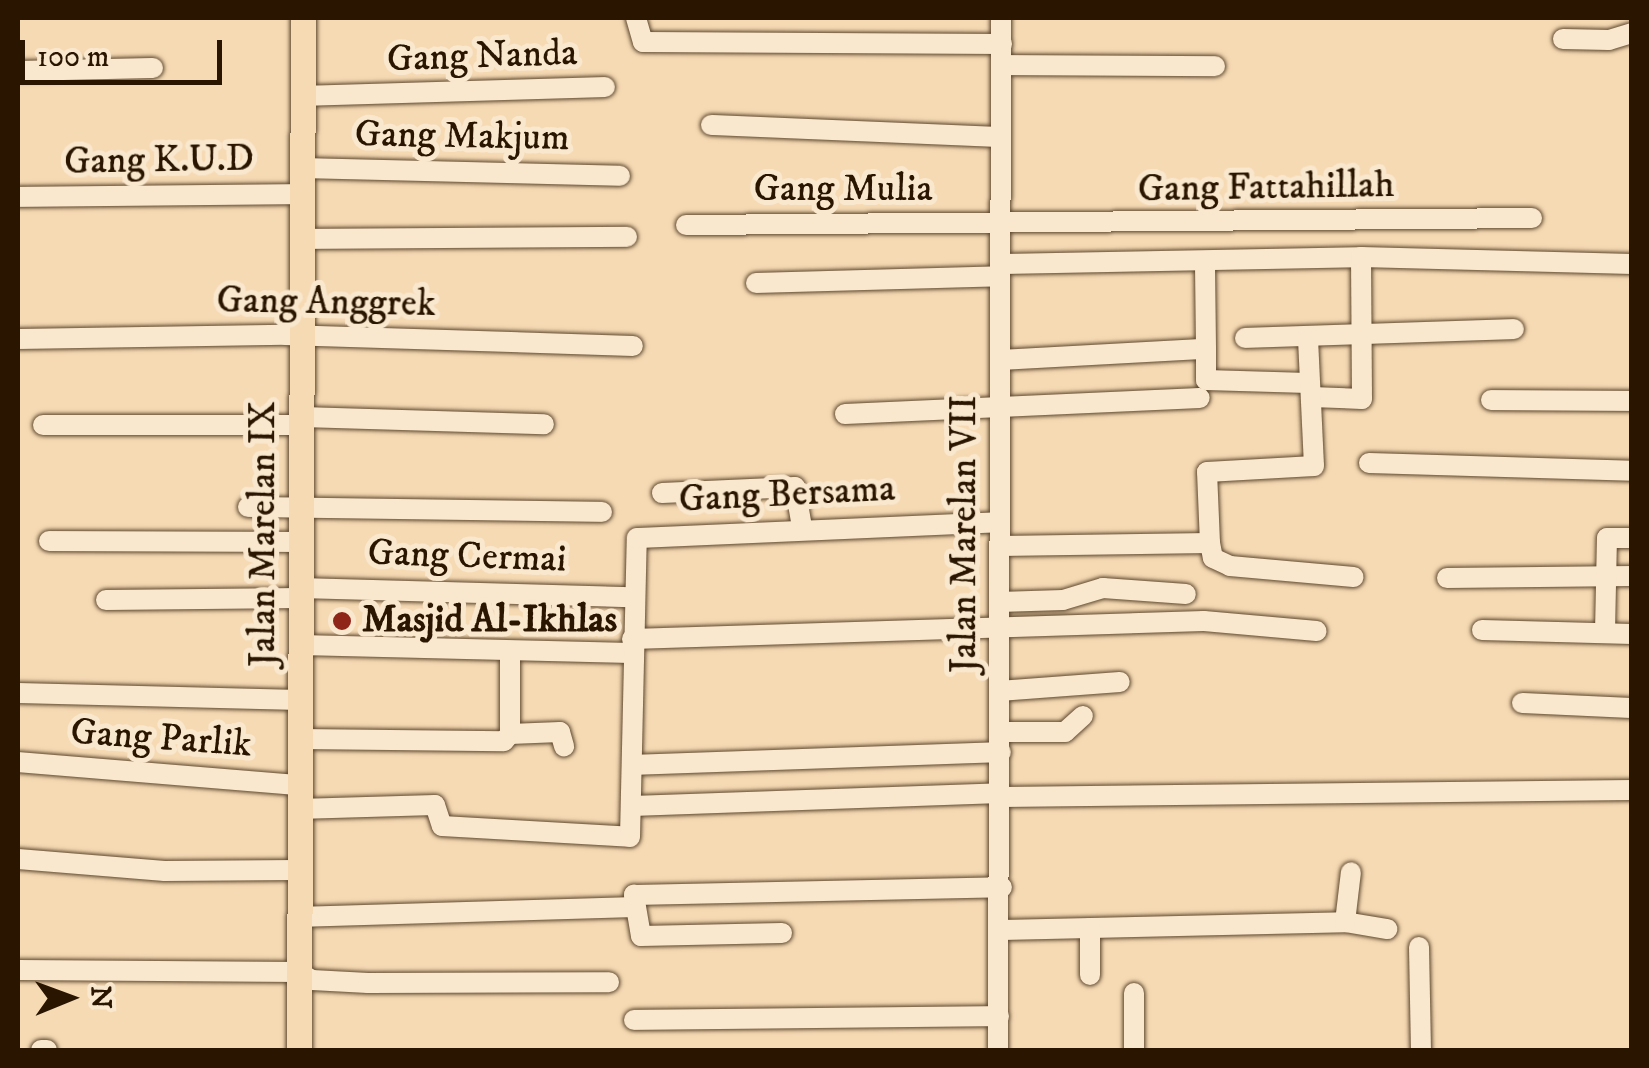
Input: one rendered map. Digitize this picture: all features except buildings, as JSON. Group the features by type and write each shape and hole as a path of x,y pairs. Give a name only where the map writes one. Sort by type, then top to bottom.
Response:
{"main road":[{"name":"Jalan Marelan IX","path":"299,1050 296,870 303,340 302,18"}],"street":[{"path":"636,18 642,42 1002,54 1215,66"},
{"name":"Jalan Marelan VII","path":"998,1050 1002,930 998,624 1002,18"},
{"path":"1564,39 1609,40 1632,33"},
{"path":"18,71 153,68"},
{"name":"Gang Nanda","path":"302,96 605,87"},
{"path":"711,125 1001,137"},
{"name":"Gang Makjum","path":"301,181 620,176"},
{"name":"Gang K.U.D","path":"18,197 301,181"},
{"name":"Gang Fattahillah","path":"1000,226 1532,218"},
{"name":"Gang Mulia","path":"686,225 1000,226"},
{"path":"301,238 627,237"},
{"path":"756,283 1361,258 1632,264"},
{"path":"845,414 1000,406 1264,382 1362,399 1361,258"},
{"path":"1203,389 1205,265"},
{"path":"1244,338 1363,338 1514,329"},
{"name":"Gang Anggrek","path":"18,338 632,346"},
{"path":"1308,338 1313,468 1207,472 1210,543 1213,558 1230,566 1354,577"},
{"path":"1000,360 1206,349"},
{"path":"1491,400 1632,401"},
{"path":"43,425 301,421 544,424"},
{"path":"1369,463 1632,472"},
{"path":"662,493 795,487 802,527"},
{"path":"248,507 602,512"},
{"name":"Gang Bersama","path":"631,597 639,536 1000,522"},
{"path":"1605,632 1607,538 1632,538"},
{"path":"49,541 300,542"},
{"path":"1000,546 1210,543"},
{"path":"1447,578 1632,576"},
{"path":"999,602 1063,600 1103,588 1186,594"},
{"name":"Gang Cermai","path":"106,600 300,593 631,597"},
{"path":"631,597 632,806 1001,795 1632,790"},
{"path":"300,645 510,650 998,624 1204,621 1317,631"},
{"path":"1482,630 1632,634"},
{"path":"510,650 510,734"},
{"path":"1000,691 1120,682"},
{"path":"18,693 300,700"},
{"path":"1522,703 1632,708"},
{"path":"633,765 1000,742 1066,732 1083,716"},
{"path":"300,738 504,740 510,734 560,732 564,746"},
{"name":"Gang Parlik","path":"18,762 299,797 435,805 445,826 630,837 632,806"},
{"path":"18,859 164,871 296,870"},
{"path":"1345,922 1350,872"},
{"path":"782,933 641,936 634,908 635,893 1002,888"},
{"path":"298,917 634,908"},
{"path":"1002,930 1345,922 1387,929"},
{"path":"1090,928 1090,975"},
{"path":"1419,948 1421,1050"},
{"path":"18,970 298,972 312,980 368,983 610,982"},
{"path":"1134,993 1134,1050"},
{"path":"634,1020 998,1016"}],"place":[{"name":"Masjid Al-Ikhlas","path":"342,621"}]}
